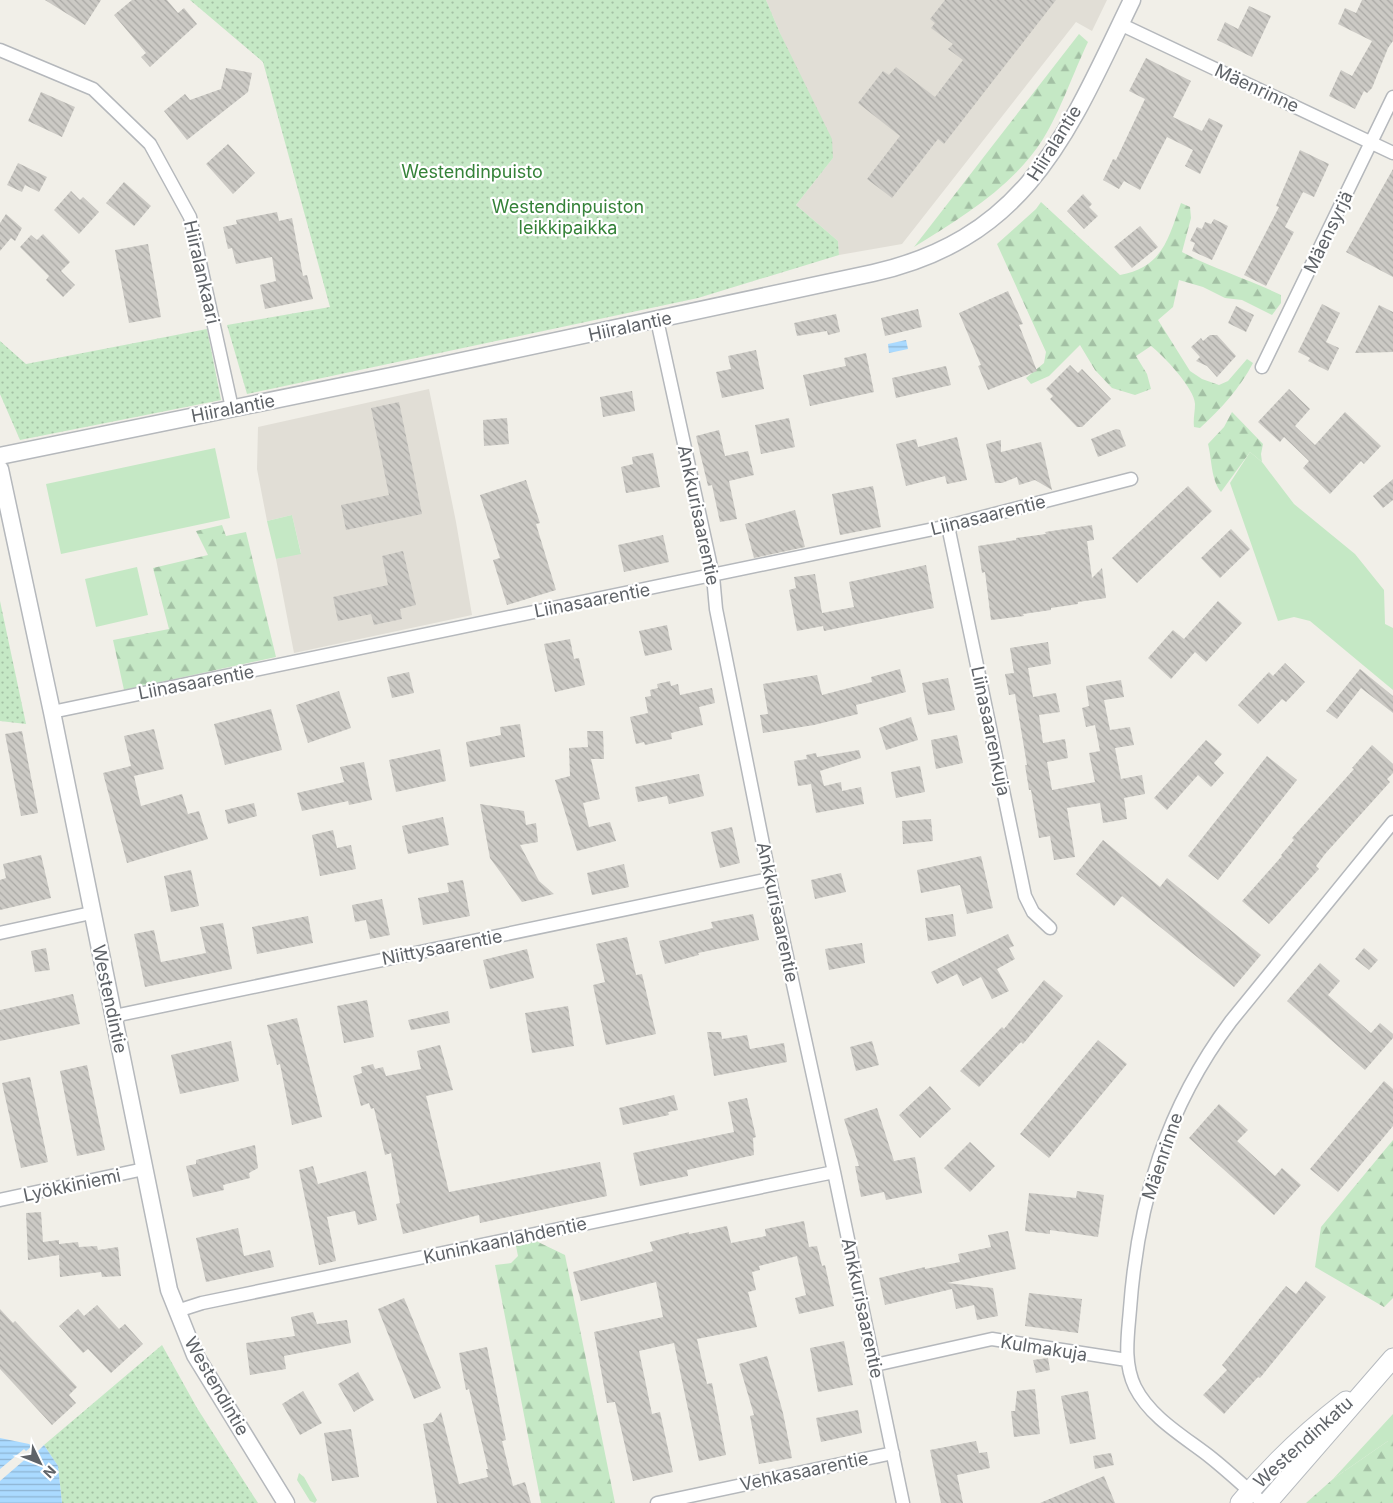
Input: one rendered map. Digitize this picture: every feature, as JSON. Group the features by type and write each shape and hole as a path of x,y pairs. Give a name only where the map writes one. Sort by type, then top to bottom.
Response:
{"main road":[{"name":"Westendinkatu","path":"1255,1500 1321,1420 1369,1384 1393,1358"}],"street":[{"name":"Hiiralantie","path":"0,456 658,320 892,269 943,250 980,230 1032,182 1050,158 1132,0"},
{"name":"Mäenrinne","path":"1120,24 1393,153"},
{"name":"Hiiralankaari","path":"0,50 93,89 150,144 190,216 232,408"},
{"name":"Mäensyrjä","path":"1262,367 1393,97"},
{"name":"Ankkurisaarentie","path":"658,320 713,576 716,609 770,879 834,1172 903,1503"},
{"name":"Westendintie","path":"0,469 52,712 91,913 114,1016 169,1290 195,1355 286,1503"},
{"name":"Liinasaarentie","path":"52,712 948,526 1131,479"},
{"name":"Liinasaarenkuja","path":"948,526 1025,896 1033,912 1050,928"},
{"name":"Mäenrinne","path":"1255,1500 1146,1404 1135,1386 1126,1360 1133,1271 1140,1222 1159,1156 1195,1073 1231,1021 1393,822"},
{"name":"Niittysaarentie","path":"114,1016 770,879"},
{"path":"0,933 91,913"},
{"name":"Lyökkiniemi","path":"0,1200 144,1168"},
{"name":"Kuninkaanlahdentie","path":"176,1311 222,1299 834,1172"},
{"name":"Kulmakuja","path":"875,1365 992,1339 1126,1360"},
{"name":"Vehkasaarentie","path":"657,1503 893,1453"}],"shaded area":[{"path":"766,0 1107,0 1092,31 1076,22 902,244 839,255 838,241 796,205 833,158"},
{"path":"429,389 456,522 472,615 294,653 276,559 301,553 292,515 267,521 257,469 258,427"}],"green space":[{"name":"Westendinpuisto","path":"190,0 766,0 780,33 832,139 833,158 796,205 838,241 839,255 698,298 247,394 227,325 330,307 263,62"},
{"path":"1079,34 1088,42 1055,117 1031,156 1001,187 967,213 914,247"},
{"path":"1041,202 1120,275 1146,265 1162,250 1181,203 1190,207 1191,218 1182,252 1281,295 1281,303 1272,315 1242,300 1225,298 1203,287 1179,280 1173,307 1158,320 1190,371 1202,379 1219,385 1228,381 1247,359 1253,363 1230,398 1200,428 1194,427 1195,404 1190,390 1170,364 1151,346 1136,356 1147,374 1151,389 1135,395 1112,388 1095,370 1080,345 1049,376 1031,384 1026,378 1044,363 1046,352 997,244 1036,209"},
{"path":"207,329 221,400 20,440 0,394 0,341 26,364"},
{"path":"1232,412 1263,444 1262,462 1250,452 1221,492 1215,482 1208,444 1224,427"},
{"path":"215,448 230,518 61,554 46,484"},
{"path":"1250,452 1262,462 1294,504 1355,554 1384,590 1385,624 1393,628 1393,690 1310,621 1294,617 1278,621 1230,483"},
{"path":"292,515 301,554 276,559 267,521"},
{"path":"222,525 226,536 246,532 276,657 124,690 113,640 169,629 153,568 208,555 196,531"},
{"path":"137,567 148,615 96,627 85,579"},
{"path":"0,601 26,724 0,721"},
{"path":"1393,1140 1393,1298 1384,1307 1315,1267 1321,1227"},
{"path":"536,1241 565,1255 615,1503 541,1503 495,1265 511,1263 518,1256 516,1246"},
{"path":"162,1345 197,1408 258,1503 62,1503 58,1466 44,1445"},
{"path":"1393,1414 1393,1441 1388,1441 1333,1479"},
{"path":"1388,1441 1393,1441 1393,1503 1306,1503 1333,1479"},
{"path":"299,1473 304,1477 317,1500 315,1503 310,1501 297,1480"}],"water":[{"path":"906,340 908,349 889,353 888,344"},
{"path":"0,1438 29,1444 38,1451 44,1445 58,1466 62,1503 0,1503"}],"pier":[{"path":"31,1447 33,1449 28,1454 29,1456 0,1481 0,1469 24,1449 26,1451"}],"building":[{"path":"45,0 101,0 85,25"},
{"path":"132,0 167,0 178,13 184,8 197,24 150,67 141,57 146,53 114,15"},
{"path":"945,0 1056,0 944,144 938,139 892,198 867,179 900,136 858,103 883,71 889,75 896,67 935,97 963,60 948,49 953,44 931,28 935,23 930,19"},
{"path":"1362,0 1393,0 1393,41 1388,48 1372,88 1367,93 1364,91 1355,109 1329,96 1341,70 1352,76 1372,41 1338,24 1345,8 1356,13"},
{"path":"1249,6 1271,16 1252,57 1217,40 1225,22 1238,29"},
{"path":"1146,58 1191,81 1173,117 1202,131 1209,118 1223,125 1200,174 1185,166 1193,150 1167,137 1140,190 1124,181 1119,189 1103,180 1113,159 1116,160 1145,99 1129,91"},
{"path":"226,68 252,73 248,92 187,140 164,111 185,94 190,100 221,89"},
{"path":"41,92 75,107 62,137 28,121"},
{"path":"228,144 255,173 233,194 206,164"},
{"path":"1300,150 1329,164 1314,197 1303,192 1285,227 1294,232 1266,286 1244,275 1279,207 1276,206"},
{"path":"18,163 47,177 39,192 25,185 22,192 7,185"},
{"path":"1393,169 1393,277 1346,252"},
{"path":"124,182 151,206 134,226 106,203"},
{"path":"71,191 80,200 83,197 99,212 79,234 54,210"},
{"path":"1083,194 1092,204 1089,207 1098,216 1084,229 1067,211"},
{"path":"277,212 279,221 292,218 303,276 307,275 313,299 265,309 260,285 276,281 272,257 236,264 232,248 228,249 223,227 237,224 236,220"},
{"path":"6,214 22,228 15,241 11,238 0,251 0,223"},
{"path":"1214,219 1228,226 1212,260 1192,251 1195,243 1190,241 1197,227 1202,229 1205,222 1211,224"},
{"path":"1140,226 1158,247 1132,268 1114,247"},
{"path":"43,234 70,262 61,271 75,285 63,297 46,280 49,276 20,247 31,235 37,240"},
{"path":"148,244 161,317 129,323 115,250"},
{"path":"1008,291 1023,324 1019,325 1037,371 988,390 978,366 981,365 959,313"},
{"path":"1322,304 1340,313 1326,342 1339,348 1328,371 1308,361 1310,358 1298,352"},
{"path":"1379,305 1393,312 1393,352 1355,353"},
{"path":"1236,306 1254,315 1246,332 1228,323"},
{"path":"918,309 922,327 885,336 881,318"},
{"path":"836,314 840,332 828,335 827,331 797,336 794,323"},
{"path":"1210,335 1217,335 1236,356 1217,377 1207,366 1196,361 1200,357 1191,347 1201,338 1203,341"},
{"path":"756,350 764,389 722,398 716,372 731,369 728,356"},
{"path":"866,353 874,392 810,406 803,375 846,366 844,358"},
{"path":"1070,365 1078,373 1082,369 1111,399 1082,427 1077,427 1050,399 1053,396 1046,389"},
{"path":"946,366 951,385 896,398 892,378"},
{"path":"1289,389 1310,409 1295,426 1315,445 1345,412 1381,446 1364,464 1361,461 1330,494 1303,468 1309,461 1284,437 1280,442 1258,422"},
{"path":"632,391 635,411 603,417 600,397"},
{"path":"399,402 422,514 346,530 341,505 389,495 371,408"},
{"path":"507,418 509,444 484,446 483,420"},
{"path":"789,418 795,447 761,454 755,425"},
{"path":"1116,429 1120,430 1126,446 1098,457 1091,439"},
{"path":"719,430 725,456 748,451 754,475 729,481 737,519 720,522 712,485 708,486 696,436"},
{"path":"957,437 967,480 947,484 945,476 906,486 896,444 916,439 918,447"},
{"path":"1001,440 1001,452 1041,442 1052,490 1035,480 1019,485 1017,477 1002,483 995,483 986,444"},
{"path":"653,453 660,487 626,493 621,467 633,464 632,457"},
{"path":"1393,479 1393,500 1383,508 1373,496"},
{"path":"526,480 540,523 536,524 556,590 507,605 493,560 500,558 480,495"},
{"path":"873,486 881,527 840,535 832,494"},
{"path":"1188,486 1212,511 1137,583 1112,558"},
{"path":"795,510 805,547 754,558 745,524"},
{"path":"1092,525 1094,540 1087,541 1092,578 1102,568 1106,598 1023,614 1024,616 991,620 985,572 982,573 978,546 1046,534 1045,532"},
{"path":"1231,529 1250,549 1220,578 1201,558"},
{"path":"663,535 669,562 624,572 618,545"},
{"path":"403,551 416,605 400,609 402,619 374,625 371,614 338,621 333,597 388,585 382,556"},
{"path":"926,565 934,608 824,631 823,626 797,631 789,590 796,588 794,577 815,574 822,613 854,607 849,582"},
{"path":"1218,601 1242,623 1206,662 1195,652 1171,679 1148,658 1173,630 1184,639"},
{"path":"667,625 672,650 645,656 639,631"},
{"path":"570,639 574,659 579,658 585,685 555,692 544,644"},
{"path":"1048,642 1051,664 1028,668 1033,697 1056,693 1060,712 1039,715 1043,743 1065,739 1068,758 1047,762 1052,790 1095,782 1089,753 1100,751 1095,725 1086,727 1082,708 1089,706 1086,686 1121,680 1124,697 1104,700 1110,730 1130,727 1134,745 1115,748 1121,779 1142,775 1145,794 1124,798 1127,819 1103,823 1100,803 1067,808 1075,857 1054,860 1050,836 1039,838 1031,790 1029,790 1025,765 1027,765 1015,694 1009,695 1005,674 1014,673 1010,648"},
{"path":"1285,663 1305,682 1286,702 1282,699 1258,724 1238,705 1269,672 1273,676"},
{"path":"900,669 906,692 856,705 858,714 814,725 763,733 760,715 768,714 763,684 817,675 822,695 872,682 871,677"},
{"path":"1360,669 1393,696 1393,713 1361,688 1337,719 1326,711"},
{"path":"409,672 414,693 392,698 387,677"},
{"path":"948,678 955,710 928,715 922,683"},
{"path":"670,681 671,686 678,684 680,695 712,688 715,703 699,707 703,725 671,733 672,739 645,745 644,742 636,744 630,717 648,713 645,697 651,696 650,690 658,688 657,684"},
{"path":"339,691 351,728 308,743 296,705"},
{"path":"271,709 282,750 225,765 214,724"},
{"path":"911,717 918,740 886,750 879,728"},
{"path":"520,724 525,757 470,767 466,742 501,735 500,727"},
{"path":"154,729 164,769 134,776 141,806 182,794 188,814 199,811 208,839 127,863 103,773 131,766 124,736"},
{"path":"22,731 38,813 21,816 5,734"},
{"path":"587,731 603,731 604,759 591,759 600,799 583,803 589,827 610,822 616,841 577,851 555,780 570,776 569,748 588,747"},
{"path":"957,735 963,763 936,769 931,740"},
{"path":"1206,740 1222,754 1214,763 1224,773 1211,787 1198,775 1167,810 1154,798"},
{"path":"1372,745 1393,764 1393,773 1387,779 1390,782 1325,854 1316,866 1319,869 1269,924 1242,901 1282,856 1294,840 1292,838 1354,769 1352,768"},
{"path":"440,749 446,781 396,792 389,760"},
{"path":"859,750 861,758 820,771 824,786 841,782 842,791 861,787 864,804 816,813 811,784 798,786 794,761 807,759 806,755 816,753 817,757"},
{"path":"1267,756 1297,780 1218,880 1188,856"},
{"path":"364,762 372,800 349,805 348,801 302,811 297,793 344,782 340,767"},
{"path":"920,766 925,792 896,798 891,772"},
{"path":"699,774 704,796 669,804 667,796 638,802 635,787"},
{"path":"254,803 257,816 228,824 225,810"},
{"path":"480,804 524,811 526,825 536,823 538,842 520,845 539,881 554,894 522,902 490,858"},
{"path":"443,817 449,845 408,854 402,826"},
{"path":"931,819 933,841 903,844 902,821"},
{"path":"732,827 740,863 720,868 711,832"},
{"path":"333,830 337,848 351,845 356,869 320,876 312,835"},
{"path":"1103,840 1160,887 1167,878 1261,955 1234,987 1122,896 1114,906 1076,874"},
{"path":"41,855 51,898 0,910 0,880 6,878 3,864"},
{"path":"981,856 993,908 967,914 960,885 921,893 917,870"},
{"path":"624,864 629,887 592,895 587,873"},
{"path":"191,870 199,906 171,912 164,876"},
{"path":"841,873 846,892 815,899 811,880"},
{"path":"463,880 470,916 423,925 418,898 449,892 447,883"},
{"path":"382,899 390,935 370,939 366,920 355,922 352,905"},
{"path":"753,914 759,940 698,953 699,955 665,964 659,941 713,928 711,922"},
{"path":"953,914 956,936 928,941 925,918"},
{"path":"308,916 313,943 257,954 252,927"},
{"path":"223,923 232,969 145,987 134,934 154,930 161,962 206,953 200,927"},
{"path":"1008,934 1014,946 1009,948 1015,959 997,969 1009,991 992,999 981,977 963,986 957,974 937,984 931,972"},
{"path":"627,937 636,975 642,974 656,1034 606,1045 593,985 605,982 596,944"},
{"path":"862,943 865,963 829,970 825,949"},
{"path":"46,948 50,970 35,972 31,951"},
{"path":"1364,948 1378,960 1369,970 1355,959"},
{"path":"527,949 534,978 490,989 483,960"},
{"path":"1320,963 1340,981 1328,995 1371,1033 1380,1023 1393,1034 1393,1038 1365,1070 1287,1001"},
{"path":"1044,980 1063,996 1023,1044 1021,1042 979,1087 960,1071 1002,1027 1004,1029"},
{"path":"73,994 80,1024 0,1041 0,1010"},
{"path":"367,1000 374,1037 344,1043 337,1006"},
{"path":"568,1006 574,1046 532,1053 525,1013"},
{"path":"448,1011 450,1023 411,1030 408,1020"},
{"path":"297,1018 322,1117 292,1125 280,1064 277,1065 267,1025"},
{"path":"707,1032 721,1032 722,1039 747,1035 750,1049 784,1043 787,1062 714,1076"},
{"path":"1098,1040 1127,1064 1049,1158 1020,1134"},
{"path":"231,1041 239,1081 180,1094 171,1055"},
{"path":"872,1041 879,1065 856,1071 850,1047"},
{"path":"440,1045 453,1090 426,1096 449,1192 600,1162 607,1196 480,1223 479,1215 403,1234 396,1204 400,1203 391,1153 385,1155 374,1108 371,1109 369,1103 361,1106 353,1076 362,1073 361,1067 373,1064 375,1069 383,1067 386,1076 421,1069 417,1051"},
{"path":"87,1065 105,1150 77,1156 60,1071"},
{"path":"30,1077 48,1162 21,1168 2,1083"},
{"path":"1384,1081 1393,1089 1393,1126 1338,1192 1310,1169"},
{"path":"930,1086 951,1109 920,1138 899,1115"},
{"path":"674,1095 678,1110 668,1112 669,1115 623,1125 619,1108"},
{"path":"747,1098 756,1137 753,1138 754,1155 687,1170 688,1176 640,1186 633,1153 734,1132 728,1102"},
{"path":"1219,1104 1248,1130 1237,1141 1275,1176 1282,1168 1301,1185 1274,1215 1189,1138"},
{"path":"877,1108 894,1161 915,1157 922,1193 886,1200 884,1192 861,1197 855,1166 859,1166 844,1119"},
{"path":"970,1142 995,1166 970,1192 944,1168"},
{"path":"255,1145 258,1168 249,1173 250,1178 223,1185 224,1190 193,1197 186,1166 196,1164 196,1160"},
{"path":"313,1166 318,1184 366,1171 377,1220 358,1225 355,1211 327,1217 336,1261 319,1265 299,1170"},
{"path":"1077,1191 1104,1195 1098,1237 1050,1230 1050,1234 1025,1231 1029,1193 1076,1198"},
{"path":"41,1212 43,1242 59,1240 59,1244 78,1242 79,1247 97,1246 98,1250 118,1247 121,1276 102,1277 101,1272 60,1277 59,1255 28,1260 26,1213"},
{"path":"804,1221 809,1247 817,1246 822,1266 825,1265 834,1306 799,1314 795,1298 806,1295 797,1256 759,1266 760,1270 752,1272 756,1290 748,1292 757,1327 697,1339 707,1384 712,1383 726,1455 699,1461 674,1343 639,1351 652,1414 660,1412 673,1472 633,1481 615,1402 607,1403 594,1332 663,1317 656,1282 581,1301 573,1272 653,1251 650,1242 689,1232 689,1234 727,1226 731,1243 766,1236 765,1229"},
{"path":"238,1228 244,1256 270,1250 274,1267 206,1282 196,1238"},
{"path":"1008,1231 1016,1269 947,1283 993,1288 998,1316 977,1320 974,1305 956,1309 952,1289 885,1305 879,1278 925,1267 925,1269 960,1262 958,1254 991,1247 988,1235"},
{"path":"1306,1281 1326,1297 1260,1378 1258,1377 1224,1414 1203,1395 1227,1370 1222,1365 1286,1286 1296,1294"},
{"path":"1029,1293 1082,1299 1078,1333 1025,1326"},
{"path":"404,1298 441,1388 414,1399 378,1309"},
{"path":"97,1305 119,1329 125,1324 143,1344 111,1373 88,1349 83,1353 59,1326 78,1309 84,1316"},
{"path":"0,1309 13,1323 15,1321 77,1387 69,1395 76,1403 52,1425 0,1369"},
{"path":"313,1312 317,1324 347,1320 351,1343 284,1356 286,1369 250,1375 246,1343 295,1336 291,1317"},
{"path":"844,1341 853,1385 818,1392 810,1348"},
{"path":"487,1347 506,1440 502,1441 513,1486 525,1482 531,1503 437,1503 423,1424 433,1422 441,1412 459,1484 488,1477 486,1469 488,1469 469,1389 466,1390 459,1353"},
{"path":"767,1356 783,1413 792,1458 759,1464 750,1416 754,1415 739,1364"},
{"path":"1048,1358 1050,1370 1036,1373 1033,1360"},
{"path":"358,1372 374,1400 354,1412 338,1384"},
{"path":"1035,1389 1040,1434 1014,1437 1011,1411 1015,1411 1017,1391"},
{"path":"303,1391 322,1423 300,1435 282,1404"},
{"path":"1088,1391 1096,1439 1070,1444 1061,1396"},
{"path":"858,1410 862,1433 821,1442 816,1418"},
{"path":"351,1429 359,1477 332,1481 324,1433"},
{"path":"976,1441 979,1453 987,1452 990,1468 957,1475 963,1503 941,1503 930,1450"},
{"path":"1111,1453 1114,1465 1095,1469 1093,1456"},
{"path":"1104,1476 1115,1503 1040,1503"}],"park label":[{"name":"Westendinpuiston leikkipaikka","path":"568,216"}]}
